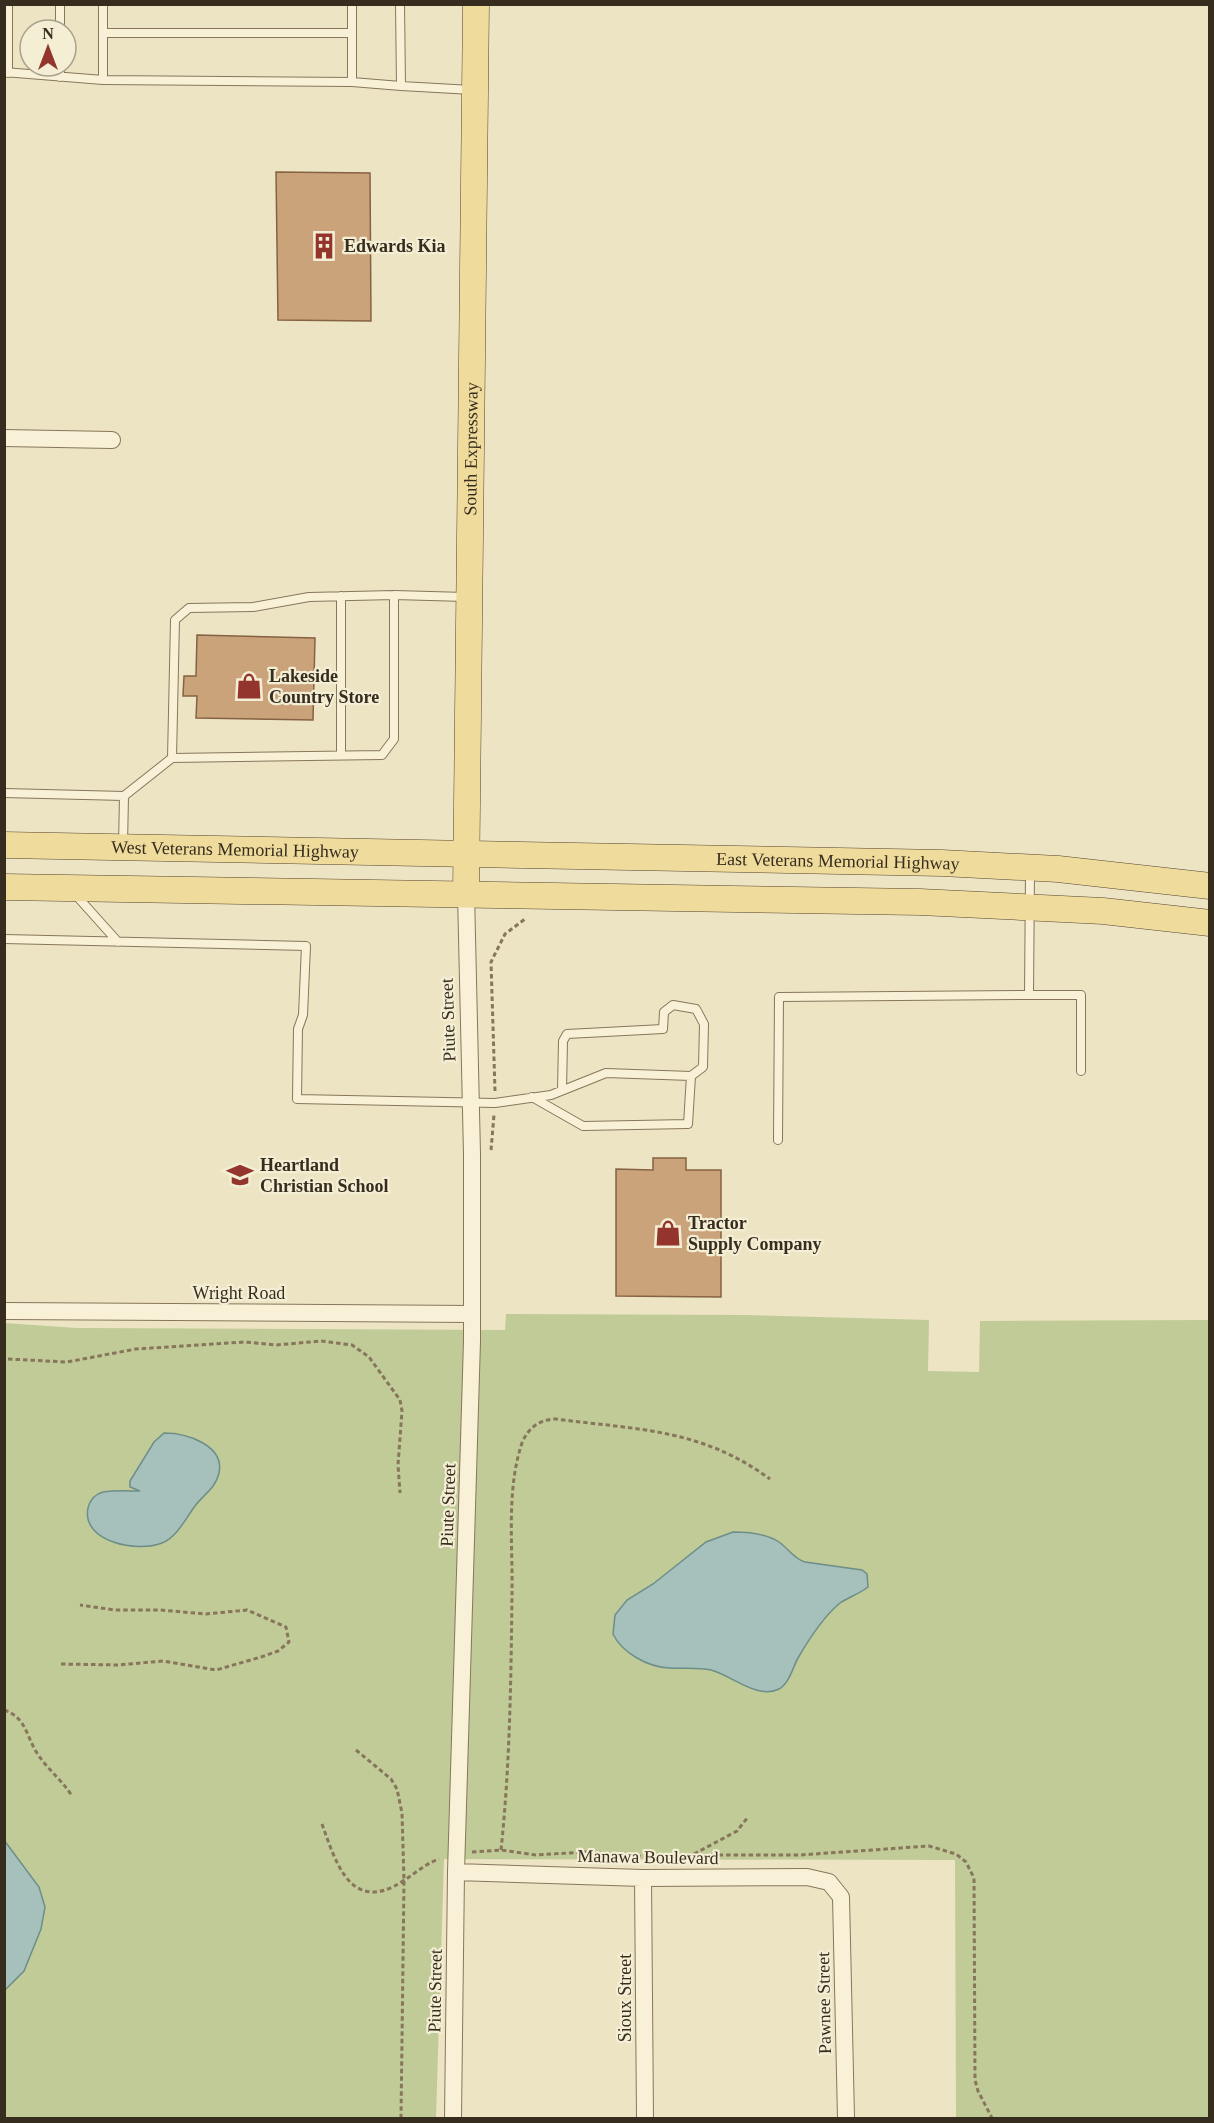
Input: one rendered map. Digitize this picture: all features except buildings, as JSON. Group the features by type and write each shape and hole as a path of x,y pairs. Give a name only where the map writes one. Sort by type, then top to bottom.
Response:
{"main road":[{"name":"South Expressway","path":"466,893 476,4"},
{"name":"West Veterans Memorial Highway","path":"4,845 466,852"},
{"name":"East Veterans Memorial Highway","path":"466,852 942,863 1030,868 1209,886"},
{"path":"4,887 909,902 1103,911 1209,923"}],"street":[{"path":"4,438 112,440"},
{"name":"Piute Street","path":"453,2118 456,1872 472,1314 466,893"},
{"name":"Wright Road","path":"4,1311 472,1314"},
{"name":"Manawa Boulevard","path":"456,1872 643,1878 807,1877 824,1880 836,1888"},
{"name":"Sioux Street","path":"643,1878 645,2118"},
{"name":"Pawnee Street","path":"836,1888 841,1897 846,2118"}],"lane":[{"path":"6,72 8,4"},
{"path":"103,4 103,80"},
{"path":"352,4 352,82"},
{"path":"400,4 401,86"},
{"path":"103,33 352,33"},
{"path":"78,78 103,80 352,82 474,90"},
{"path":"341,596 341,755"},
{"path":"4,793 124,796 172,758 382,755 394,739 394,596"},
{"path":"172,758 175,620 189,608 253,607 309,597 468,597"},
{"path":"123,847 124,796"},
{"path":"1029,996 1030,868"},
{"path":"70,888 118,942"},
{"path":"4,939 306,946 303,1015 298,1029 297,1099 495,1103 562,1090 606,1073 691,1076 703,1067 704,1024 696,1009 674,1005 664,1012 663,1029 567,1034 564,1041 562,1090"},
{"path":"778,1140 779,997 1081,996 1082,1071"},
{"path":"532,1097 583,1126 688,1124 691,1076"}],"path":[{"path":"491,1157 495,1103 491,962 505,934 523,919 535,917"},
{"path":"8,1359 67,1362 136,1349 245,1342 276,1345 321,1341 352,1345 369,1357 400,1400 402,1411 400,1493"},
{"path":"770,1479 743,1461 683,1435 556,1419 546,1419 529,1431 519,1455 513,1502 511,1659 501,1850 536,1855 584,1852 664,1858 692,1855 800,1855 929,1846 956,1854 966,1862 974,1878 975,2080 992,2118"},
{"path":"61,1664 118,1665 163,1661 216,1670 261,1657 279,1650 289,1642 286,1627 247,1610 206,1614 160,1610 115,1610 80,1605"},
{"path":"4,1710 15,1713 22,1721 36,1752 55,1771 72,1797"},
{"path":"356,1750 391,1779 397,1789 402,1813 404,1881 401,2118"},
{"path":"692,1855 737,1831 748,1817"},
{"path":"322,1824 339,1869 352,1884 372,1892 404,1881"}],"green space":[{"path":"506,1314 746,1315 929,1320 928,1371 979,1372 980,1321 1209,1320 1209,2118 956,2118 955,1860 444,1859 436,2118 5,2118 4,1323 77,1328 505,1330"}],"water":[{"path":"164,1433 193,1438 210,1448 219,1463 219,1473 215,1483 177,1532 162,1543 139,1547 113,1542 102,1537 93,1529 88,1520 88,1508 92,1500 103,1492 140,1491 130,1487 130,1481 154,1442"},
{"path":"733,1532 768,1537 779,1542 801,1561 862,1570 867,1574 868,1587 840,1603 828,1615 807,1643 785,1683 779,1689 771,1692 745,1686 711,1670 669,1668 644,1662 629,1653 613,1634 615,1615 627,1600 653,1584 706,1542"},
{"path":"4,1840 39,1887 45,1907 41,1929 24,1971 5,1990"}],"place":[{"name":"Edwards Kia","path":"324,246"},
{"name":"Lakeside Country Store","path":"249,686"},
{"name":"Heartland Christian School","path":"240,1175"},
{"name":"Tractor Supply Company","path":"668,1233"}]}
